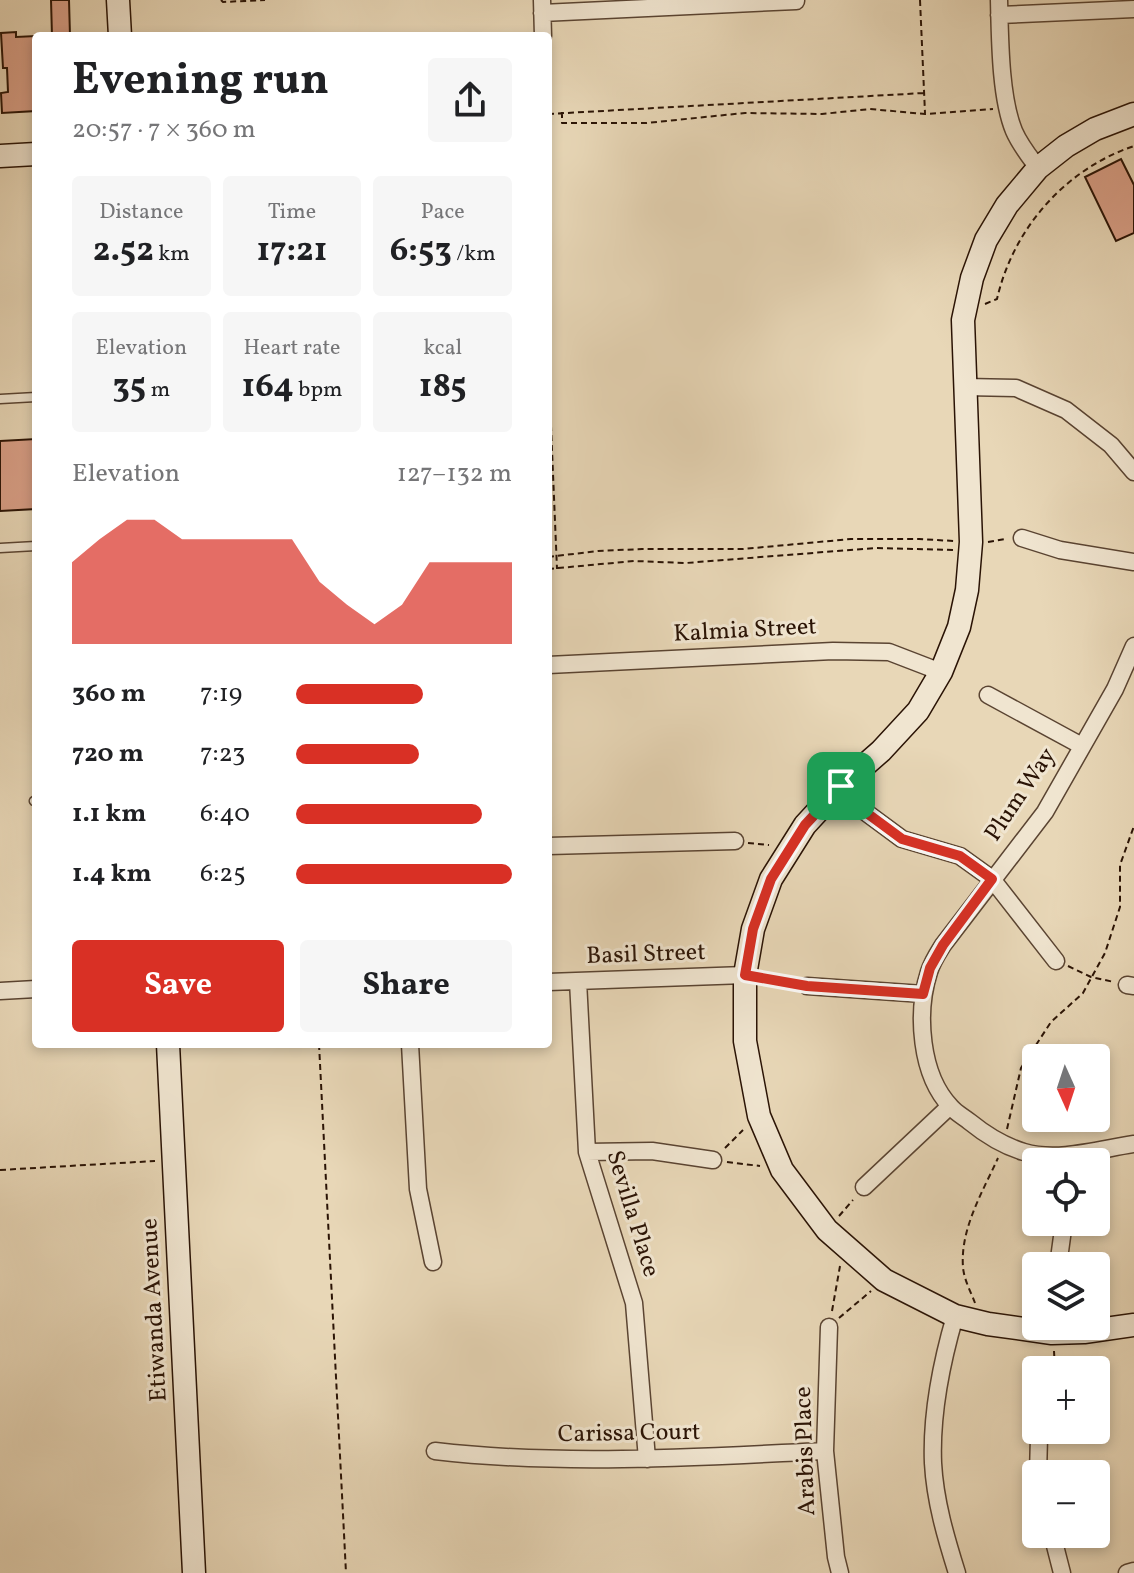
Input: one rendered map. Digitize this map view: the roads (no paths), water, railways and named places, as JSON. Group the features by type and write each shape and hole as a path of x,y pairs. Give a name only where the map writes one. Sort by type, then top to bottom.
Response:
{"street":[{"path":"118,0 120,32"},
{"path":"543,32 542,6 796,1"},
{"path":"1038,168 1015,133 1008,112 999,8 1134,9"},
{"path":"1134,114 1095,129 1038,168 1007,205 986,240 972,278 963,320 971,542 967,590 959,627 941,672 918,711 881,751 841,786 805,825 790,848 771,879 753,929 745,975 745,1041 759,1116 782,1170 835,1237 884,1280 963,1318 1052,1333 1134,1325"},
{"path":"0,156 32,154"},
{"path":"965,387 1016,388 1066,410 1111,445 1134,472"},
{"path":"1022,538 1060,550 1134,562"},
{"name":"Plum Way","path":"1022,1151 988,1137 950,1106 935,1082 926,1055 921,1025 923,994 930,968 943,945 1045,812 1115,689 1134,646"},
{"name":"Kalmia Street","path":"552,665 833,651 889,652 941,672"},
{"path":"988,695 1082,746"},
{"path":"841,786 860,808 902,839 960,856 992,879 1056,961"},
{"path":"552,846 735,841"},
{"name":"Basil Street","path":"552,982 745,975"},
{"name":"Sevilla Place","path":"578,981 587,1152 634,1303 647,1459"},
{"path":"807,986 923,994"},
{"path":"0,991 32,989"},
{"name":"Etiwanda Avenue","path":"168,1048 194,1573"},
{"path":"410,1048 418,1189 433,1262"},
{"path":"864,1187 950,1106"},
{"name":"Plum Way","path":"1110,1149 1134,1144"},
{"path":"587,1152 652,1151 713,1160"},
{"path":"957,1573 939,1502 933,1433 943,1363 963,1318"},
{"name":"Arabis Place","path":"829,1327 825,1451 840,1573"},
{"name":"Carissa Court","path":"435,1451 487,1457 647,1459 825,1451"},
{"path":"1056,1548 1062,1573"},
{"path":"1127,1573 1134,1571"}],"lane":[{"path":"0,399 32,397"},
{"path":"0,548 32,546"}]}
